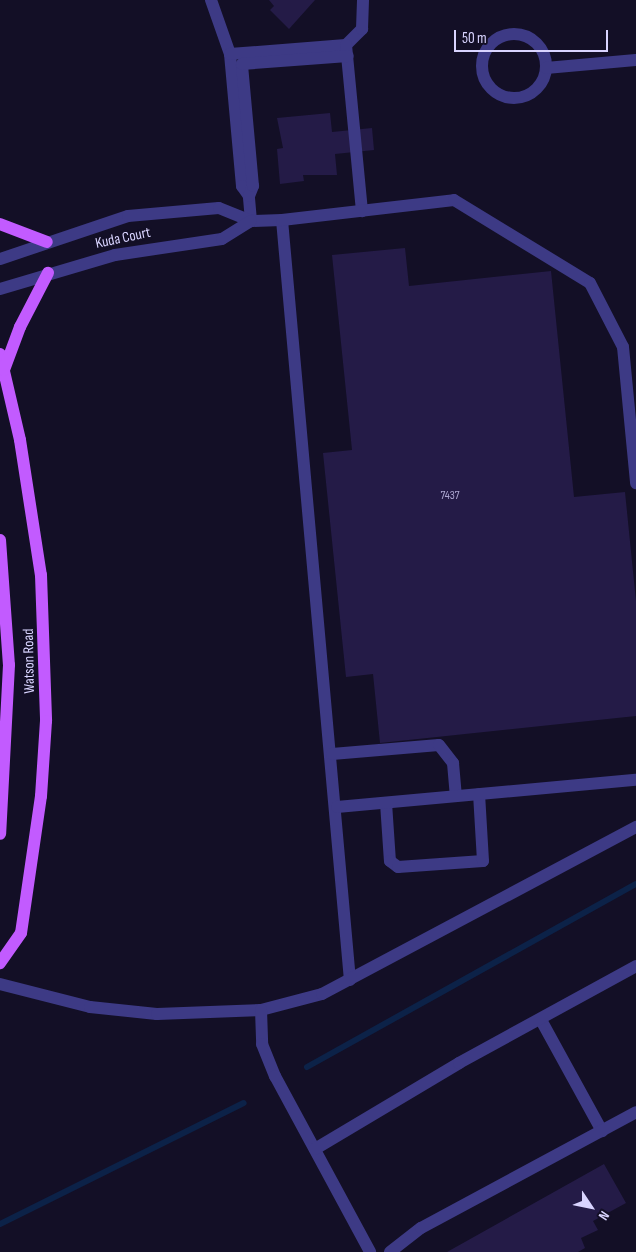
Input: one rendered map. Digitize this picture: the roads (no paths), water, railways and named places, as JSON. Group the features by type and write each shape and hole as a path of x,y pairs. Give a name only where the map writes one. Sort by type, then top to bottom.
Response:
{"main road":[{"path":"0,224 47,242"},
{"path":"4,370 20,326 48,273"},
{"name":"Watson Road","path":"0,354 28,484 41,574 46,721 41,796 21,933 0,963"},
{"name":"Watson Road","path":"0,540 9,665 0,834"}],"street":[{"path":"211,0 230,54 242,186 249,196"},
{"path":"362,211 347,50 362,29 363,0"},
{"path":"512,34 540,48 546,68 538,87 510,98 489,86 482,61 493,43 512,34"},
{"path":"230,54 347,50"},
{"path":"251,221 249,196 253,186 242,64 347,50"},
{"path":"546,68 636,60"},
{"name":"Kuda Court","path":"0,259 128,216 219,208 251,221 282,220 454,200 590,283 623,347 636,483"},
{"path":"282,220 337,807 350,980"},
{"name":"Kuda Court","path":"0,289 48,273 115,255 222,240 251,221"},
{"path":"332,754 439,745 453,763 456,796"},
{"path":"337,807 636,780"},
{"path":"386,802 390,861 398,867 483,861 478,794"},
{"path":"0,984 90,1007 157,1014 260,1010 322,994 636,827"},
{"path":"315,1149 636,966"},
{"path":"260,1010 262,1044 370,1252"},
{"path":"540,1020 602,1131"},
{"path":"390,1252 421,1228 636,1112"}],"waterway":[{"path":"307,1067 636,884"},
{"path":"0,1224 244,1103"}]}
